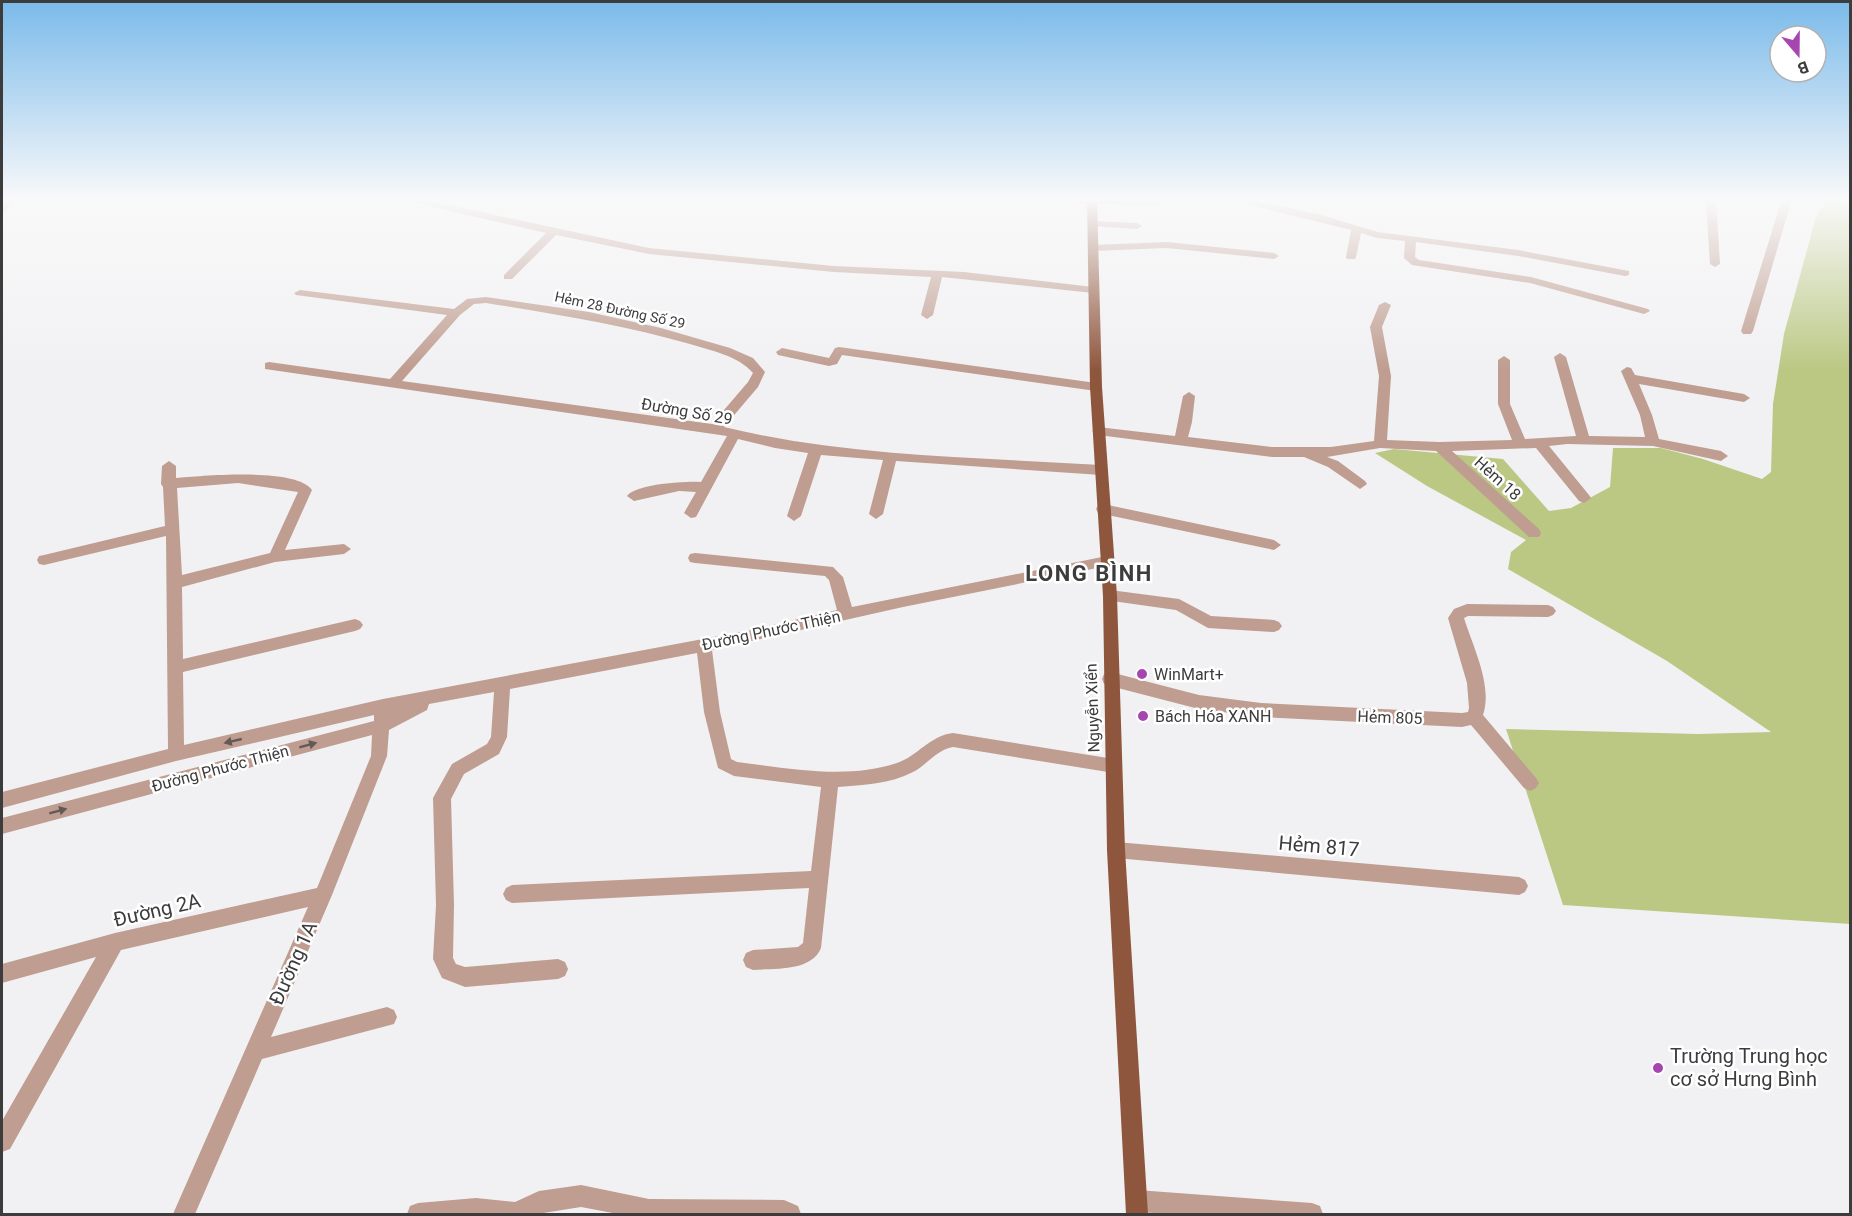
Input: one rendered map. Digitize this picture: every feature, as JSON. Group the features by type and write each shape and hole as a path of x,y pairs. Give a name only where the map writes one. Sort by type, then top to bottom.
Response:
{"main road":[{"name":"Nguyễn Xiển","path":"1093,256 1098,431 1110,596 1110,679 1116,850 1137,1208"}],"street":[{"path":"508,277 529,256"},
{"path":"698,256 834,269 938,274 1093,290"},
{"path":"1409,256 1416,263 1523,278 1644,311"},
{"path":"1545,256 1625,273"},
{"path":"1714,256 1715,264"},
{"path":"1748,331 1770,256"},
{"path":"927,315 938,274"},
{"path":"300,293 456,313"},
{"name":"Hẻm 28 Đường Số 29","path":"394,382 456,313 477,299 589,316 661,332 726,351 749,361 759,372 754,384 715,429"},
{"path":"1380,444 1384,376 1376,327 1385,305"},
{"path":"782,352 829,362 833,361 839,351 1096,387"},
{"path":"1560,357 1584,440"},
{"path":"1504,360 1504,404 1520,444"},
{"name":"Đường Số 29","path":"268,366 715,429 734,435 816,450 890,457 1101,470"},
{"path":"1653,442 1646,415 1628,375 1744,398"},
{"path":"1180,441 1186,422 1189,396"},
{"path":"1098,431 1272,452 1331,452 1380,444 1439,447 1584,440 1653,442 1722,456"},
{"path":"691,513 734,435"},
{"path":"1539,443 1584,498"},
{"name":"Hẻm 18","path":"1439,447 1534,533"},
{"path":"794,516 816,450"},
{"path":"1305,452 1333,464 1360,484"},
{"path":"876,514 890,457"},
{"path":"168,466 173,529 176,754"},
{"path":"168,484 238,478 303,487 304,493 275,557"},
{"path":"634,496 679,486 705,487"},
{"path":"1103,508 1274,545"},
{"path":"44,560 173,529"},
{"path":"174,583 275,557 344,549"},
{"path":"695,558 828,571 836,577 846,614"},
{"name":"Đường Phước Thiện","path":"2,800 176,754 383,706 704,645 1107,561"},
{"path":"1110,596 1179,604 1208,622 1274,626"},
{"path":"1530,783 1474,717 1478,711 1478,696 1456,618 1459,613 1467,610 1548,611"},
{"path":"175,667 355,625"},
{"path":"704,645 712,712 724,763 734,769 830,780 889,772 908,766 946,740 1113,766"},
{"name":"Hẻm 805","path":"1110,679 1200,702 1261,710 1450,719 1474,717"},
{"path":"502,684 499,737 492,749 458,769 442,798 445,893 443,959 449,971 465,977 558,969"},
{"name":"Đường Phước Thiện","path":"2,826 381,726 434,698"},
{"name":"Đường 1A","path":"184,1215 323,895 380,756 383,706"},
{"path":"753,960 801,956 812,948 830,780"},
{"name":"Hẻm 817","path":"1116,850 1519,886"},
{"path":"512,894 819,879"},
{"name":"Đường 2A","path":"2,973 115,942 323,895"},
{"path":"2,1141 115,942"},
{"path":"255,1052 387,1017"},
{"path":"418,1215 476,1209 516,1213 539,1202 581,1196 649,1210 784,1211 790,1215"},
{"path":"1137,1208 1312,1215"}],"green space":[{"path":"1805,256 1850,256 1850,924 1563,905 1506,729 1698,734 1771,732 1667,661 1508,569 1511,552 1526,540 1427,486 1375,453 1394,449 1503,459 1549,511 1571,508 1610,487 1613,448 1661,448 1703,459 1762,479 1771,472 1773,404 1784,334"}],"place":[{"name":"WinMart+","path":"1142,674"},
{"name":"Bách Hóa XANH","path":"1143,716"},
{"name":"Trường Trung học cơ sở Hưng Bình","path":"1658,1068"}],"district":[{"name":"LONG BÌNH","path":"1089,573"}]}
